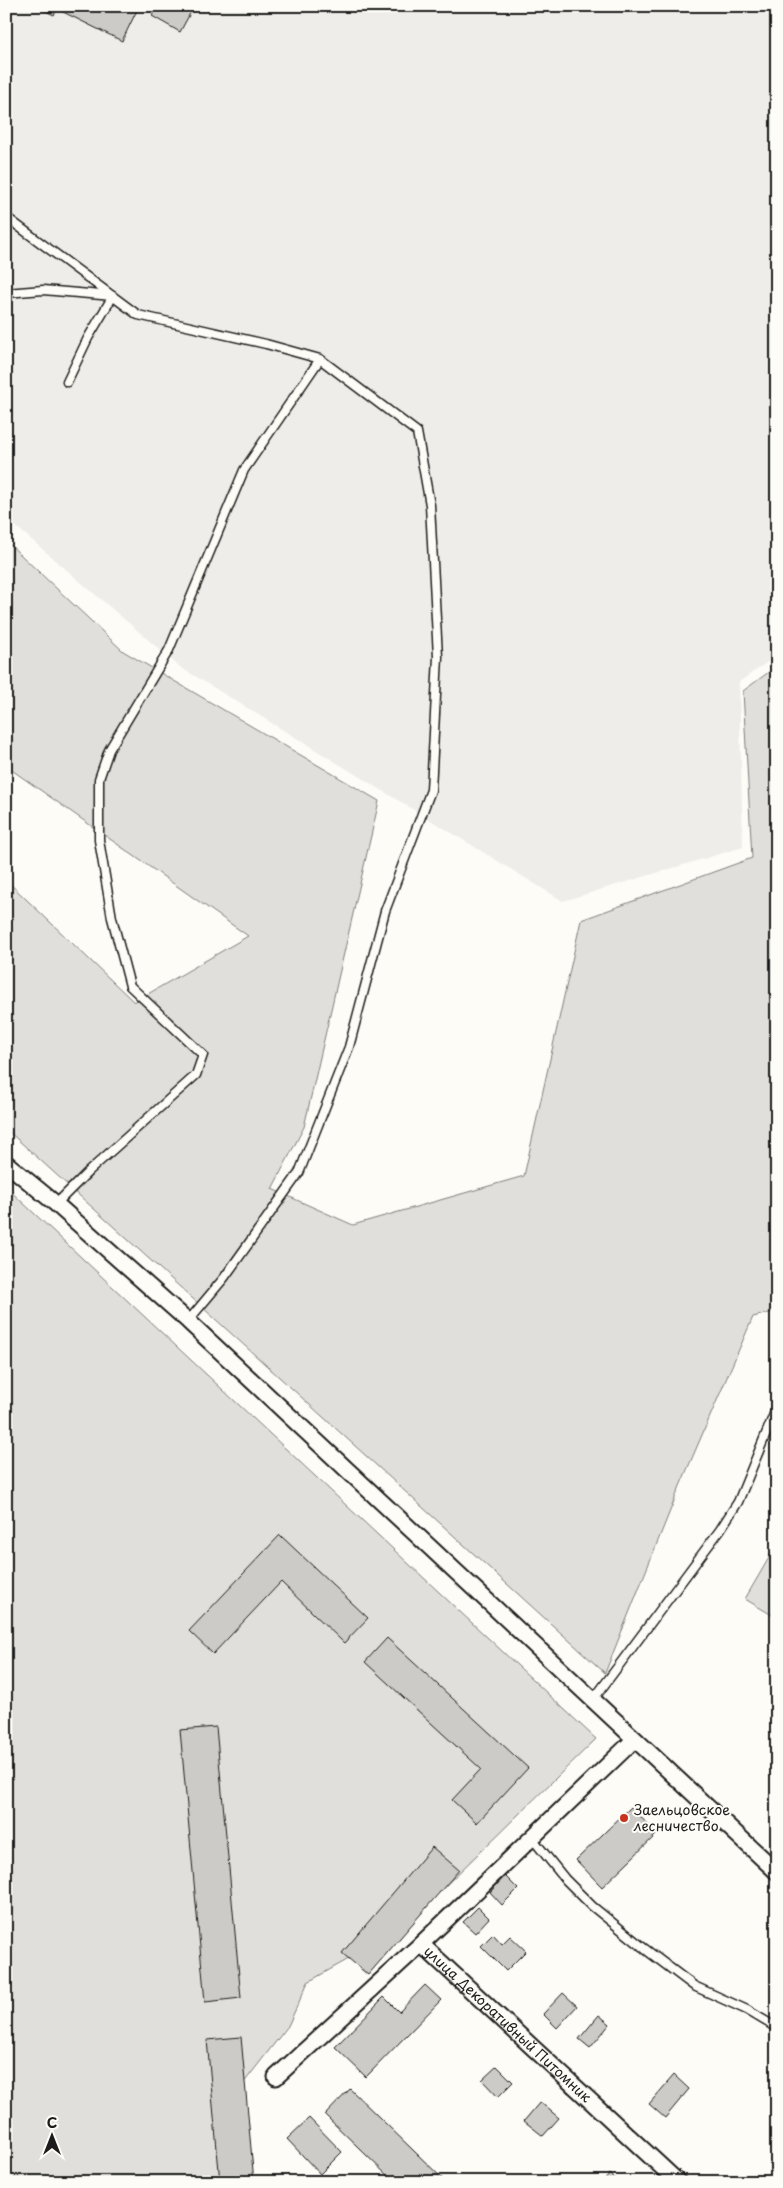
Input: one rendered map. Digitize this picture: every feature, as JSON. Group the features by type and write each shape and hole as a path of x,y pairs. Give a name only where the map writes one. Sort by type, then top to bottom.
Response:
{"street":[{"path":"6,1163 56,1204 188,1321 777,1872"},
{"name":"улица Декоративный Питомник","path":"634,1740 421,1944 678,2182"},
{"path":"276,2077 421,1944"}],"lane":[{"path":"6,216 138,315 266,344 320,359 417,432 430,505 438,658 431,790 384,911 349,1046 299,1173 224,1278 188,1321"},
{"path":"6,293 43,290 113,296"},
{"path":"67,382 88,338 113,296"},
{"path":"56,1204 89,1171 196,1075 203,1055 130,986 112,918 99,840 99,780 109,750 169,650 244,470 320,359"},
{"path":"593,1700 720,1530 738,1502 777,1407"},
{"path":"532,1838 565,1879 592,1906 646,1949 694,1986 747,2010 777,2028"}],"shaded area":[{"path":"6,6 777,6 777,655 739,682 743,847 563,901 180,667 6,518"},
{"path":"6,541 123,651 379,801 304,1127 272,1189 353,1225 524,1176 581,920 752,858 743,691 777,666 777,1311 753,1317 680,1486 605,1673 6,1129 6,880 134,1002 248,936 6,766"},
{"path":"6,1187 596,1739 400,1930 308,1982 288,2026 225,2107 232,2182 6,2182"},
{"path":"777,1544 777,1618 745,1599"}],"building":[{"path":"35,6 139,6 122,41 57,9 54,15"},
{"path":"157,6 194,6 180,32 152,16"},
{"path":"280,1535 368,1618 344,1643 281,1582 213,1654 189,1631"},
{"path":"387,1638 528,1768 477,1823 452,1800 481,1769 365,1662"},
{"path":"216,1727 241,1998 205,2002 180,1730"},
{"path":"631,1807 657,1834 602,1887 576,1860"},
{"path":"432,1847 459,1870 368,1975 342,1953"},
{"path":"505,1876 518,1889 502,1905 490,1892"},
{"path":"478,1907 489,1918 475,1933 463,1922"},
{"path":"493,1934 502,1944 510,1936 526,1951 506,1971 481,1946"},
{"path":"425,1985 441,2000 366,2077 335,2047 384,1997 399,2012"},
{"path":"563,1993 577,2006 557,2028 543,2014"},
{"path":"599,2015 610,2024 590,2048 579,2039"},
{"path":"241,2037 254,2182 220,2182 207,2040"},
{"path":"497,2066 513,2082 498,2097 482,2080"},
{"path":"674,2075 689,2089 665,2118 649,2104"},
{"path":"350,2089 446,2182 394,2182 325,2115"},
{"path":"540,2102 559,2118 543,2136 524,2121"},
{"path":"309,2118 342,2152 320,2174 287,2139"},
{"path":"610,2174 618,2182 603,2182"}],"place":[{"name":"Заельцовское лесничество","path":"624,1818"}]}
